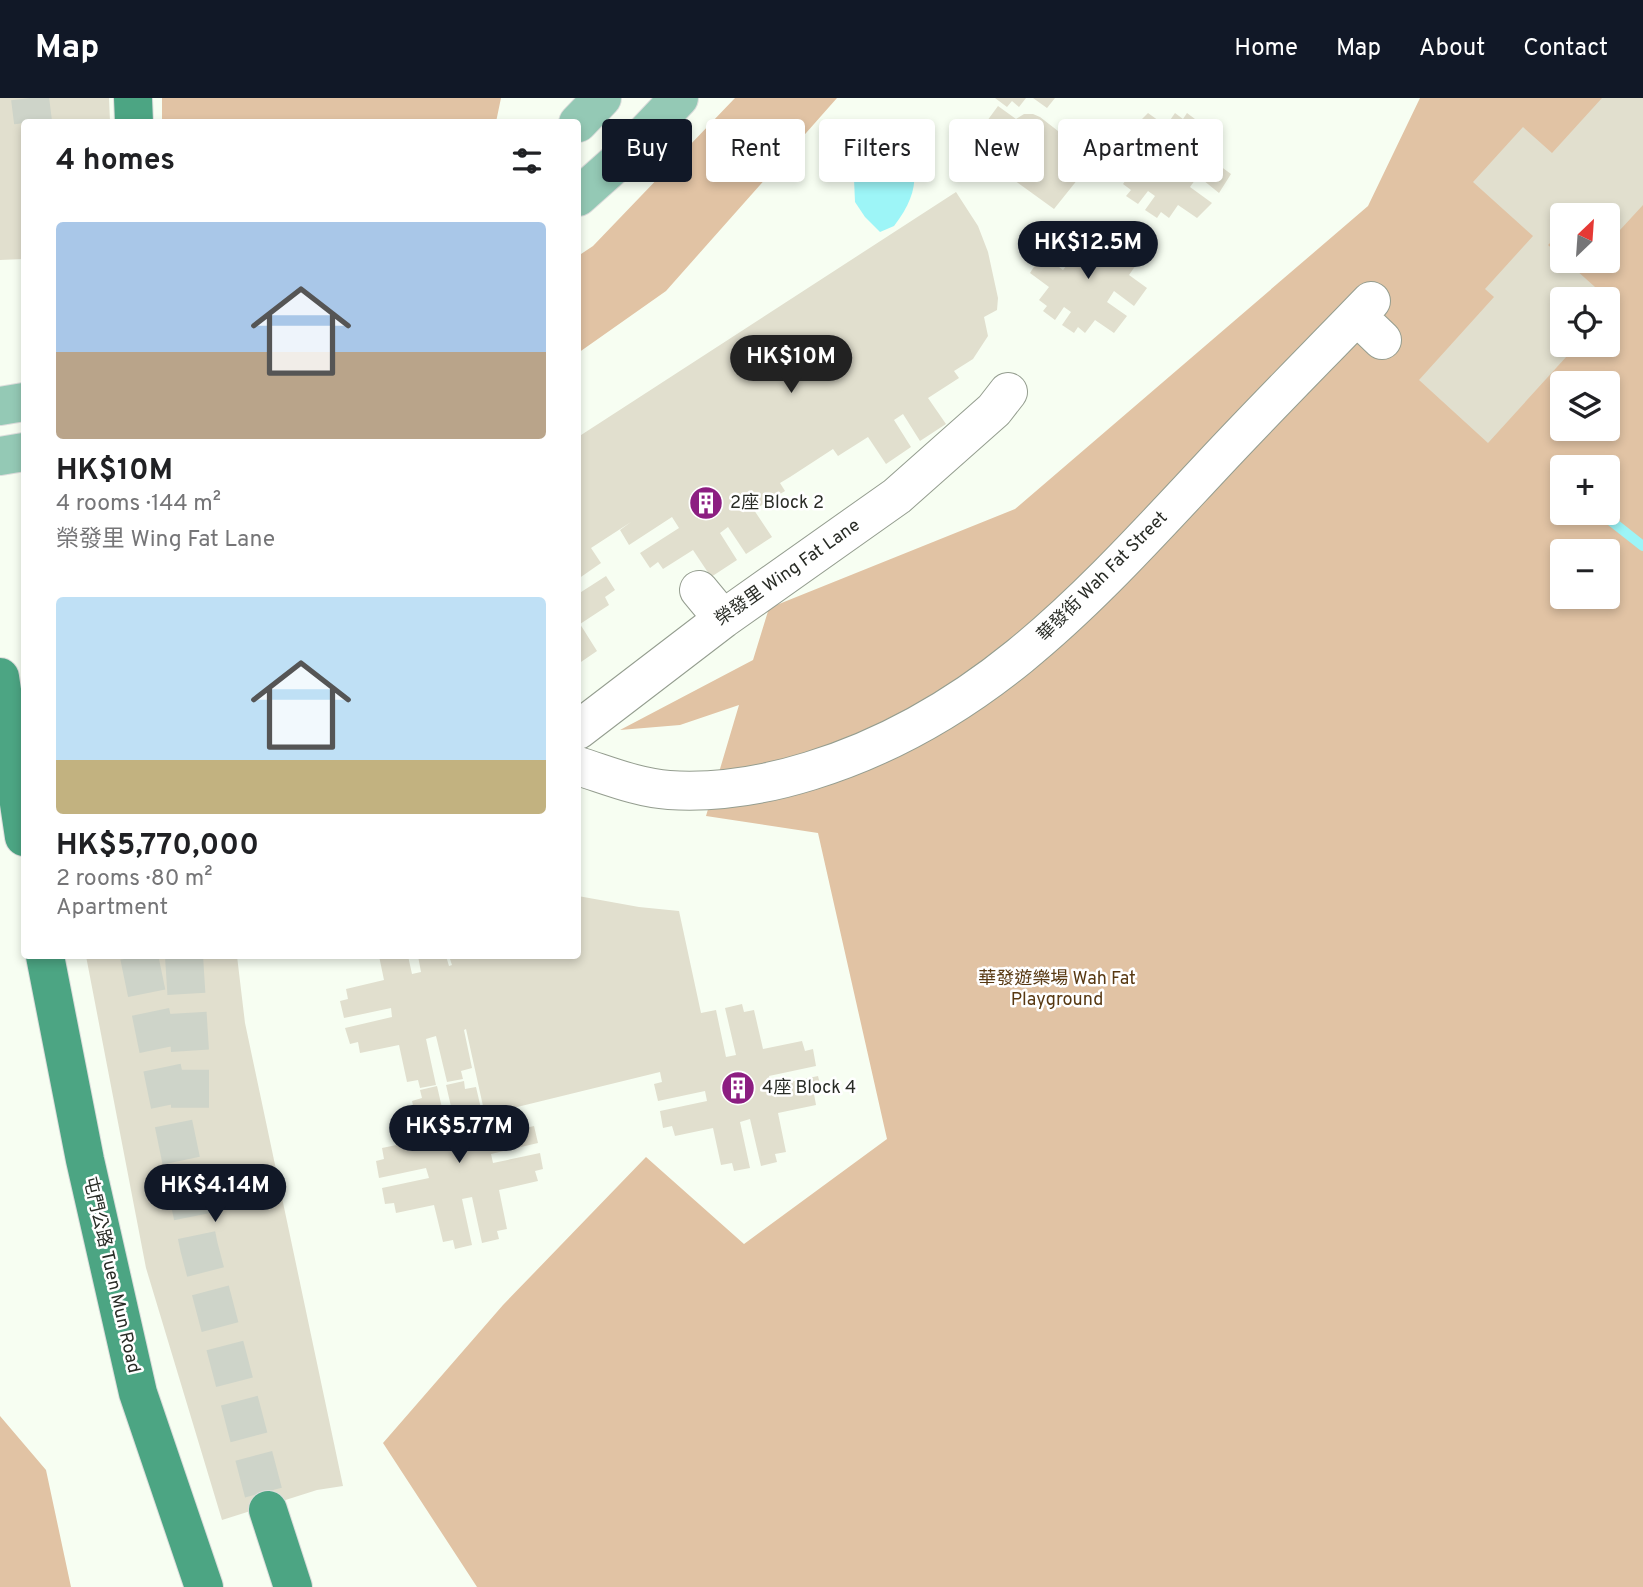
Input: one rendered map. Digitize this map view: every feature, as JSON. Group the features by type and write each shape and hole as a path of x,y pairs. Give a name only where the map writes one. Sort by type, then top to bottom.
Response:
{"highway":[{"path":"133,98 134,119"},
{"path":"0,677 21,817"},
{"name":"屯門公路 Tuen Mun Road","path":"46,959 85,1160 138,1393 204,1587"},
{"path":"268,1510 293,1587"}],"main road":[{"path":"581,120 602,98"},
{"path":"581,194 624,156 679,98"},
{"path":"0,406 21,402"},
{"path":"0,456 21,452"}],"street":[{"name":"華發街 Wah Fat Street","path":"581,767 639,785 667,790 730,789 764,783 831,764 872,749 934,718 1020,657 1090,596 1370,319"},
{"name":"榮發里 Wing Fat Lane","path":"581,727 711,604 897,496 1001,401"}],"green space":[{"path":"162,98 501,98 497,119 162,119"},
{"path":"735,98 837,98 805,134 805,119 715,119"},
{"name":"華發遊樂場 Wah Fat Playground","path":"1420,98 1643,98 1643,1587 477,1587 383,1443 503,1305 646,1157 744,1244 887,1139 818,833 706,816 739,705 680,725 620,730 753,660 769,608 1015,509 1368,206"},
{"path":"706,128 706,182 763,182 666,291 581,351 581,254 593,246 654,182 692,182 692,143"},
{"path":"0,1416 46,1470 71,1587 0,1587"}],"water":[{"path":"854,182 914,182 904,212 894,226 880,232 855,202"}],"building":[{"path":"0,98 109,98 110,119 21,119 21,259 0,260"},
{"path":"995,98 1026,98 1019,107 1012,101 1007,107"},
{"path":"1033,98 1055,98 1047,108"},
{"path":"1602,98 1643,98 1643,205 1620,230 1620,203 1550,203 1550,273 1579,273 1595,287 1550,287 1550,357 1566,357 1553,371 1550,371 1550,375 1488,443 1419,380 1494,297 1485,289 1533,236 1473,182 1523,127 1552,153"},
{"path":"998,106 1016,119 988,119"},
{"path":"1148,113 1156,119 1142,119"},
{"path":"1175,113 1183,119 1171,119"},
{"path":"1187,113 1195,119 1183,119"},
{"path":"1024,114 1043,119 1016,119"},
{"path":"1044,120 1058,131 1058,182 1076,182 1054,209 1017,182 1044,182"},
{"path":"1223,168 1231,174 1219,193 1205,182 1223,182"},
{"path":"1194,182 1190,187 1212,203 1197,218 1178,205 1169,218 1161,212 1157,218 1145,210 1155,196 1148,191 1138,204 1126,196 1131,190 1123,184"},
{"path":"956,192 978,226 988,252 998,298 997,310 984,317 988,336 973,359 954,371 959,378 928,398 946,424 920,441 903,414 894,420 911,447 886,464 868,437 838,456 833,449 780,483 785,491 754,510 772,537 746,554 728,527 720,533 737,560 711,577 693,550 663,569 658,562 650,568 640,553 679,528 672,517 629,545 620,530 631,522 591,548 601,563 581,577 581,435"},
{"path":"1064,228 1083,241 1092,229 1100,235 1104,228 1116,237 1106,250 1113,256 1123,242 1135,250 1130,256 1138,262 1129,275 1147,288 1134,306 1114,291 1107,302 1127,316 1114,333 1095,320 1085,333 1078,327 1074,333 1062,325 1071,312 1064,307 1055,320 1043,311 1047,306 1039,300 1049,287 1030,273 1042,254 1063,270 1071,260 1049,244"},
{"path":"606,576 615,590 605,597 609,605 581,623 581,592"},
{"path":"581,626 597,651 581,662"},
{"path":"581,897 679,911 701,1013 716,1010 726,1057 736,1055 725,1008 742,1004 744,1012 754,1010 763,1049 802,1041 805,1051 813,1049 816,1066 769,1076 771,1086 818,1076 822,1092 814,1094 816,1105 778,1113 786,1152 775,1154 777,1162 761,1166 750,1119 740,1122 750,1168 734,1171 732,1163 721,1165 713,1128 675,1136 672,1126 663,1128 660,1111 707,1101 705,1091 658,1101 654,1084 662,1082 660,1072 485,1115 466,1029 464,1030 472,1068 461,1071 463,1079 447,1082 436,1036 426,1039 436,1085 420,1088 418,1080 407,1082 399,1045 360,1053 358,1042 350,1044 345,1028 392,1017 391,1008 344,1018 340,1001 348,999 346,989 384,980 380,959 409,959 412,974 421,972 419,959 447,959 449,966 452,965 450,959 581,959"},
{"path":"87,959 237,959 245,1023 343,1486 317,1490 222,1520 146,1268"},
{"path":"464,1081 465,1089 476,1087 485,1126 523,1118 526,1128 534,1126 538,1143 491,1154 493,1163 540,1153 543,1169 535,1171 538,1181 499,1190 507,1229 497,1231 499,1239 482,1243 472,1197 462,1199 472,1245 455,1249 453,1240 443,1242 434,1205 396,1213 394,1203 385,1204 382,1188 429,1178 426,1168 379,1178 376,1161 384,1159 382,1148 421,1140 412,1101 422,1098 420,1090 437,1086 448,1134 457,1132 446,1085"}],"waterway":[{"path":"1616,525 1643,546"}],"tunnel":[{"path":"30,98 33,119"},
{"path":"140,959 199,1247 268,1510"},
{"path":"184,959 190,1051 190,1125"}],"place":[{"name":"2座 Block 2","path":"706,503"},
{"name":"4座 Block 4","path":"738,1088"}]}
